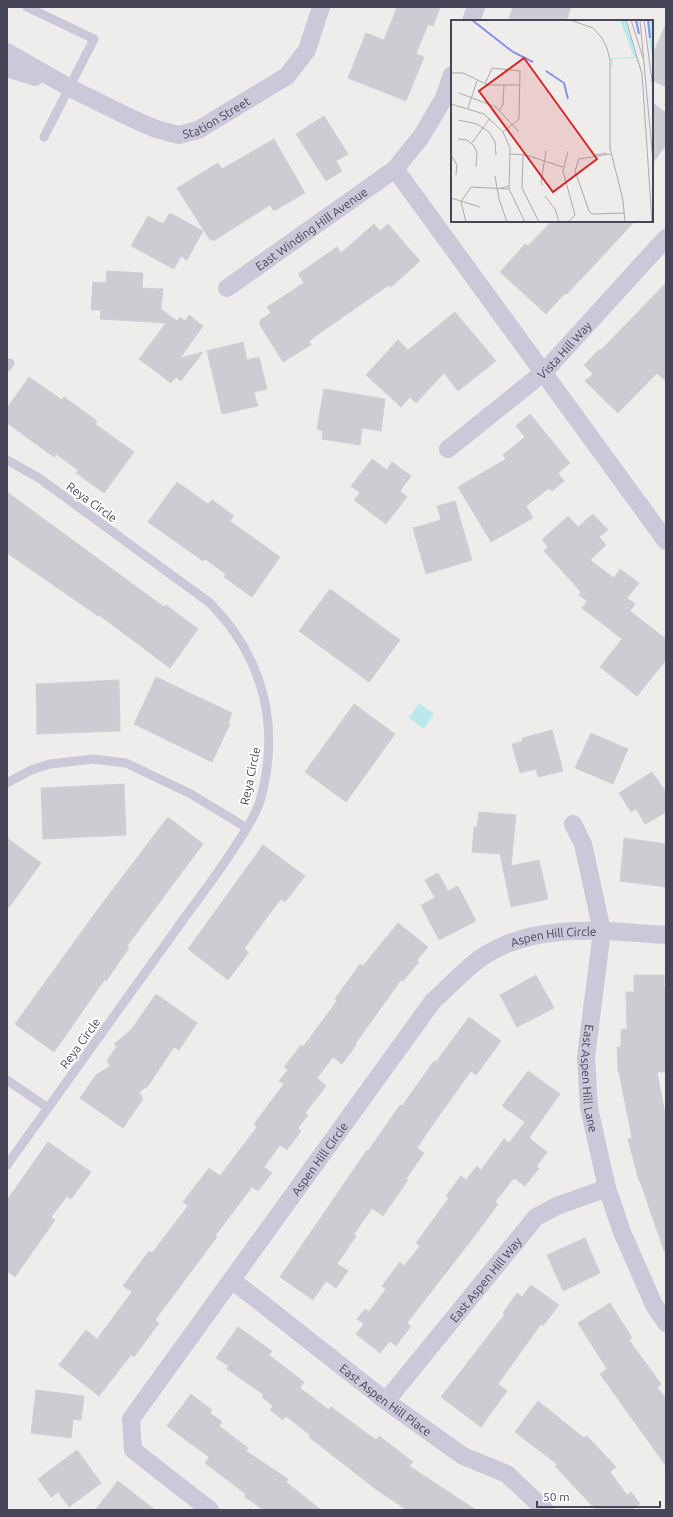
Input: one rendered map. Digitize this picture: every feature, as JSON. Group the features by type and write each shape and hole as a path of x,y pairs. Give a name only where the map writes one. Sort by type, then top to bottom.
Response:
{"street":[{"name":"Station Street","path":"7,52 70,88 156,129 179,135 198,130 287,76 307,50 321,7"},
{"path":"471,20 476,7"},
{"name":"Station Street","path":"7,68 70,88"},
{"name":"East Winding Hill Avenue","path":"227,288 395,169 422,137 444,98 451,78"},
{"path":"395,169 666,541"},
{"name":"Vista Hill Way","path":"448,449 544,372 666,238"},
{"name":"East Aspen Hill Lane","path":"574,824 583,844 602,931 586,1057 590,1108 607,1188 622,1232 654,1305 666,1323"},
{"name":"Aspen Hill Circle","path":"210,1510 133,1450 131,1419 433,1001 479,960 506,945 551,932 602,931 666,935"},
{"name":"East Aspen Hill Way","path":"386,1401 536,1217 557,1206 607,1188"},
{"name":"East Aspen Hill Place","path":"232,1280 386,1401 463,1456 507,1474 545,1510"}],"lane":[{"path":"26,7 94,39 44,137"},
{"name":"Reya Circle","path":"7,460 40,478 210,603 224,617 242,641 262,690 270,734 269,757 260,801 247,828 7,1165"},
{"path":"7,783 31,770 50,764 93,759 120,762 191,794 247,828"},
{"path":"7,1080 48,1108"}],"shaded area":[{"path":"419,703 434,714 424,729 409,718"}],"building":[{"path":"397,7 440,7 433,26 428,24 416,54 424,57 406,101 348,78 366,33 384,40"},
{"path":"513,7 571,7 566,20 515,20 509,18"},
{"path":"666,24 666,87 653,80 653,54"},
{"path":"653,103 666,113 666,145 653,163"},
{"path":"324,116 348,154 336,161 342,171 326,181 296,134"},
{"path":"274,139 305,193 274,211 270,205 215,240 210,240 177,188 218,163 222,169"},
{"path":"170,213 203,231 187,260 181,256 174,269 131,246 148,216 163,224"},
{"path":"551,222 634,222 567,294 565,293 546,314 500,272 525,244 528,246"},
{"path":"374,224 380,231 388,224 420,261 391,287 389,285 317,335 309,341 311,345 283,362 260,325 260,320 271,313 267,307 304,283 298,274 337,247 341,253"},
{"path":"107,271 143,273 142,288 163,289 161,309 177,321 180,317 185,321 189,315 203,326 180,358 203,352 181,381 176,377 171,383 139,359 166,323 100,319 101,310 91,310 93,282 106,283"},
{"path":"666,283 666,381 657,373 618,413 585,381 593,374 584,365 600,349 601,350"},
{"path":"455,312 496,361 458,391 444,373 416,403 410,397 401,407 366,375 398,340 408,350"},
{"path":"243,342 247,360 259,357 267,389 254,392 258,406 222,414 207,351"},
{"path":"29,377 62,400 64,397 97,421 95,424 134,452 104,493 76,473 78,470 56,454 54,457 7,423 7,408"},
{"path":"324,389 385,399 381,431 362,428 360,445 322,439 323,431 317,429"},
{"path":"530,414 570,463 558,473 564,481 552,491 549,488 526,506 533,518 491,542 458,487 506,459 503,455 525,437 516,426"},
{"path":"372,459 387,470 392,462 411,476 400,491 407,497 386,524 354,500 360,493 351,486"},
{"path":"177,482 208,504 212,500 234,516 230,521 280,557 252,597 224,577 226,574 205,559 203,561 148,522"},
{"path":"7,492 164,607 166,605 198,629 170,668 99,615 98,616 7,553"},
{"path":"455,501 472,560 426,574 413,528 441,520 437,506"},
{"path":"593,514 608,530 599,537 606,545 590,560 614,578 620,569 639,583 627,598 635,604 630,611 666,639 666,660 637,696 600,667 622,639 582,608 587,601 579,595 581,592 544,551 548,547 542,540 568,516 578,527"},
{"path":"330,589 400,640 369,682 299,631"},
{"path":"156,677 232,713 228,723 230,724 212,762 134,724"},
{"path":"119,680 120,731 37,734 36,684"},
{"path":"354,704 395,734 346,802 305,772"},
{"path":"552,730 563,771 538,777 536,769 520,773 512,744 523,741 522,738"},
{"path":"591,733 628,749 613,784 575,768"},
{"path":"652,772 666,792 666,812 645,824 636,809 631,812 619,793"},
{"path":"124,784 126,835 43,839 41,788"},
{"path":"479,812 516,815 511,866 539,860 548,899 511,907 500,854 472,852 474,827 477,827"},
{"path":"168,817 203,844 127,946 129,948 106,981 105,979 54,1052 15,1024 98,909"},
{"path":"7,838 41,863 7,910"},
{"path":"624,838 666,844 666,887 620,881"},
{"path":"263,845 305,876 285,902 281,899 265,920 244,949 249,952 228,980 188,949"},
{"path":"438,873 448,891 458,886 476,921 439,940 421,905 435,898 425,880"},
{"path":"398,923 428,947 417,960 419,962 403,981 401,980 342,1064 333,1057 317,1078 326,1086 305,1113 308,1115 298,1128 301,1131 287,1150 280,1145 264,1167 272,1173 258,1191 252,1187 155,1320 159,1323 134,1357 131,1355 99,1396 59,1365 86,1330 97,1339 132,1292 123,1286 149,1251 152,1253 188,1206 183,1202 209,1168 220,1176 257,1127 254,1124 284,1084 279,1081 288,1070 284,1067 301,1045 303,1047 337,1001 335,999 360,964 363,966"},
{"path":"536,975 554,1008 517,1027 500,995"},
{"path":"634,975 664,975 664,987 666,987 666,1072 657,1072 666,1119 666,1250 664,1251 639,1181 628,1139 632,1138 618,1072 617,1047 621,1047 621,1029 627,1029 626,992 634,992"},
{"path":"156,994 197,1023 179,1050 174,1047 148,1086 139,1092 143,1099 123,1128 80,1098 96,1075 110,1066 107,1061 117,1046 114,1044 131,1030"},
{"path":"469,1017 501,1041 476,1075 471,1071 431,1127 417,1148 424,1153 406,1179 408,1180 383,1216 372,1208 354,1234 356,1236 337,1264 348,1271 336,1288 326,1281 313,1300 280,1277 367,1150 368,1151 400,1105 402,1106 434,1061 436,1062"},
{"path":"528,1071 560,1094 529,1138 547,1152 537,1166 539,1168 525,1186 514,1178 495,1202 498,1204 476,1234 407,1323 411,1326 396,1346 390,1341 380,1353 356,1334 364,1324 357,1319 365,1309 369,1312 386,1289 382,1286 400,1262 404,1266 420,1246 416,1243 449,1198 446,1196 461,1176 466,1180 477,1166 481,1170 504,1139 509,1143 525,1122 502,1106"},
{"path":"48,1142 91,1172 71,1199 67,1196 51,1217 55,1220 15,1277 7,1271 7,1200"},
{"path":"585,1238 600,1273 563,1291 547,1255"},
{"path":"531,1285 559,1305 543,1326 541,1324 498,1384 507,1391 481,1427 441,1397 505,1314 503,1313 517,1293 522,1297"},
{"path":"610,1303 632,1338 629,1340 661,1384 657,1387 666,1399 666,1466 600,1374 607,1369 578,1323"},
{"path":"238,1327 272,1351 269,1355 304,1382 300,1388 329,1410 331,1407 376,1440 379,1436 413,1462 409,1466 476,1510 407,1510 377,1490 309,1437 310,1435 286,1416 283,1420 270,1410 273,1406 262,1397 264,1395 227,1369 229,1366 216,1358"},
{"path":"36,1390 84,1396 81,1420 73,1419 71,1438 31,1433"},
{"path":"191,1394 212,1410 210,1413 222,1422 219,1426 248,1448 246,1451 288,1479 286,1482 321,1510 263,1510 244,1496 246,1494 205,1463 209,1457 167,1426"},
{"path":"538,1401 584,1438 587,1436 616,1467 610,1472 627,1495 631,1492 640,1504 631,1510 596,1510 555,1466 557,1464 515,1432"},
{"path":"77,1450 101,1483 69,1507 58,1492 51,1497 38,1479"},
{"path":"118,1481 155,1510 95,1510"}]}
